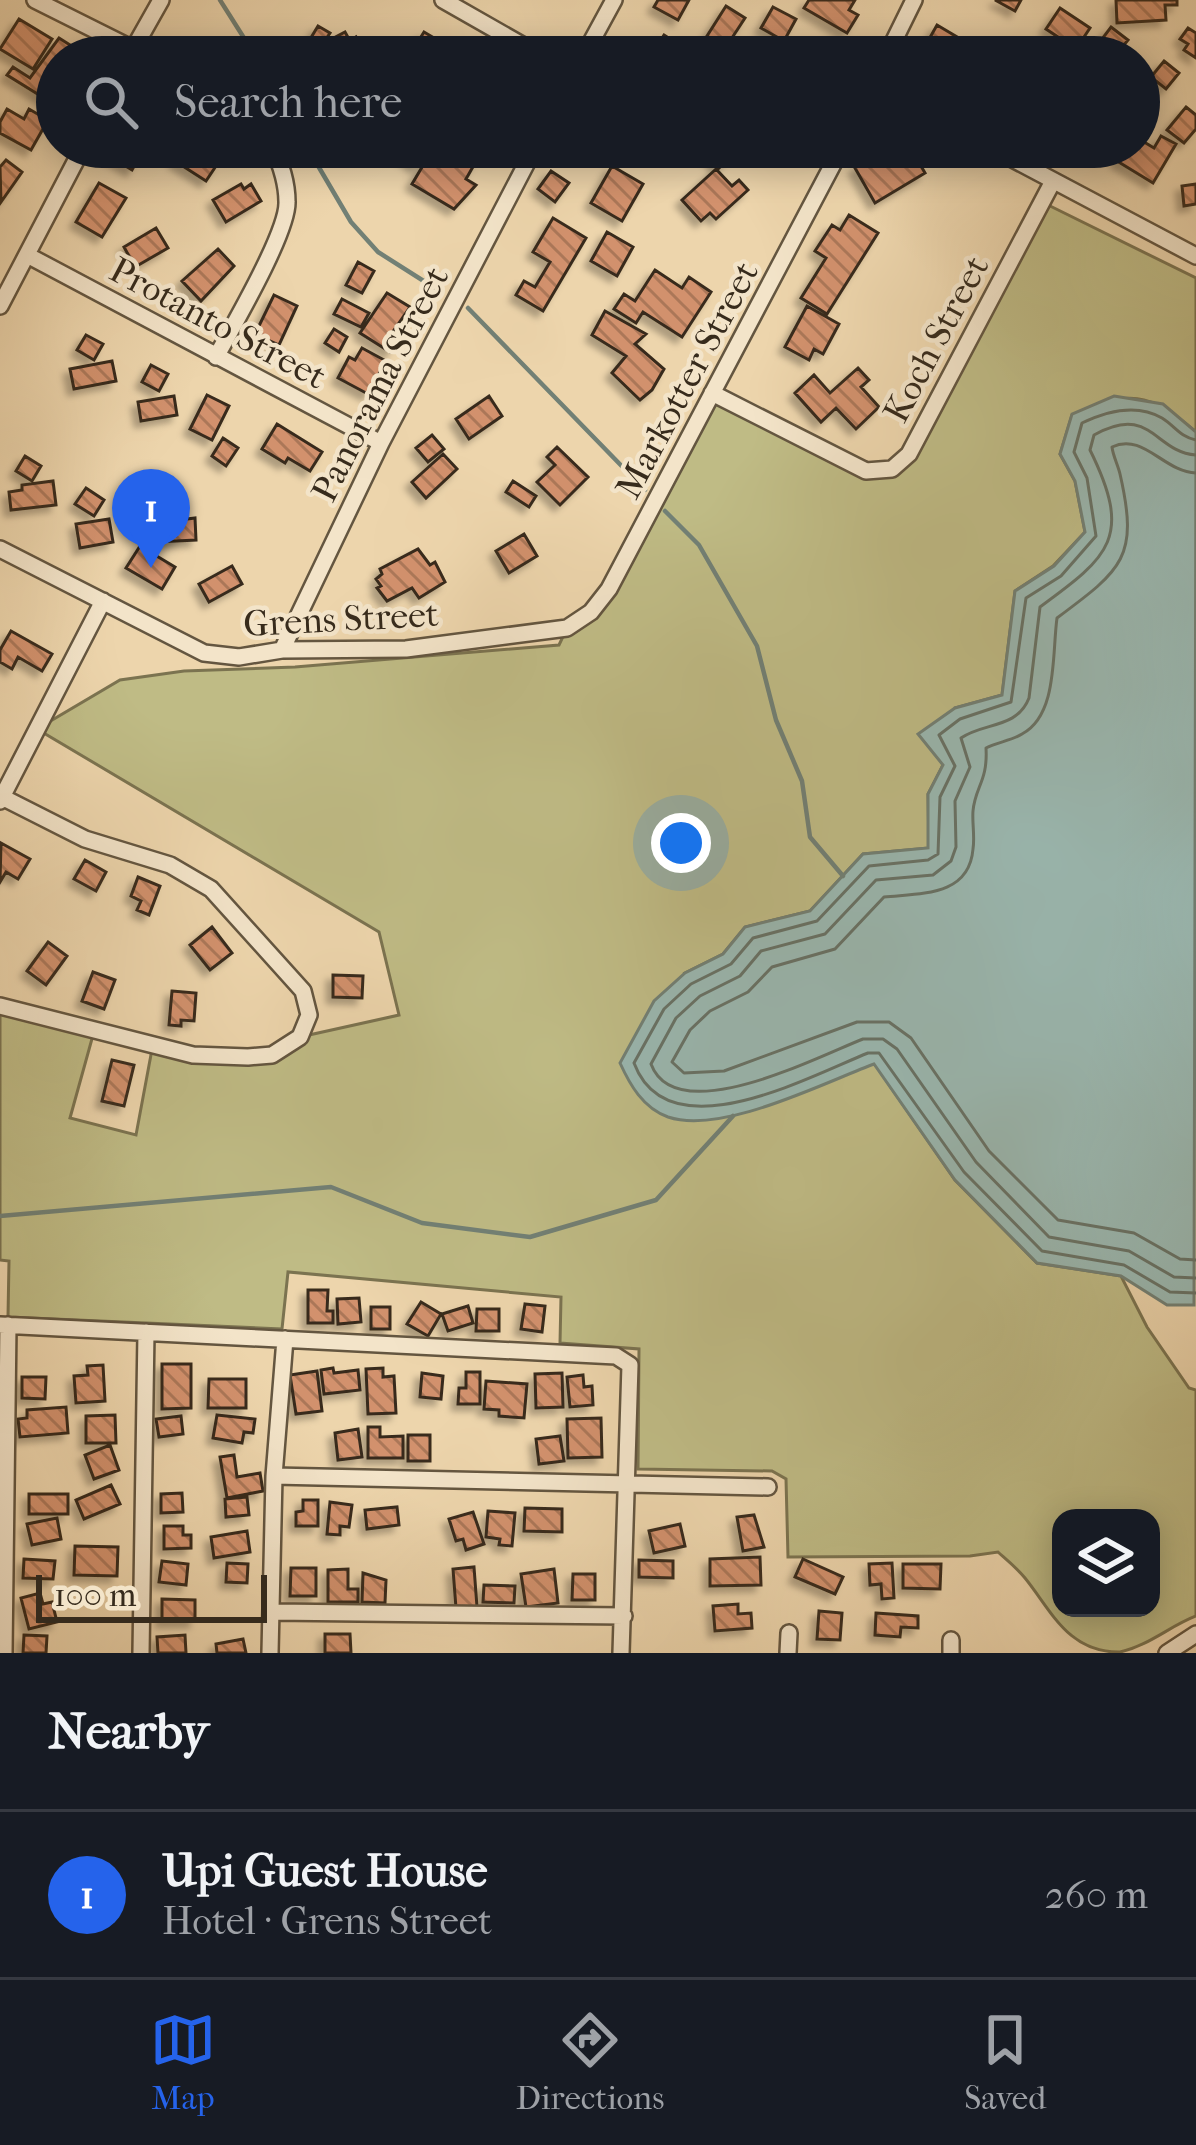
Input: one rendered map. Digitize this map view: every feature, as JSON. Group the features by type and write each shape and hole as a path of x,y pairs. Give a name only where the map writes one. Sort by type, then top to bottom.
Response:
{"street":[{"path":"35,0 103,36"},
{"path":"145,36 161,0"},
{"path":"443,0 506,36"},
{"path":"594,36 614,0"},
{"path":"896,36 914,0"},
{"path":"0,306 72,168"},
{"path":"216,357 256,283 288,207 283,168"},
{"name":"Panorama Street","path":"282,650 381,442 524,168"},
{"name":"Markotter Street","path":"567,628 591,612 609,589 831,168"},
{"path":"1026,168 1196,256"},
{"name":"Koch Street","path":"712,393 866,471 892,469 909,454 1052,183"},
{"name":"Protanto Street","path":"27,255 381,442"},
{"name":"Grens Street","path":"0,549 204,653 239,657 282,650 406,649 567,628"},
{"path":"0,1006 193,1055 248,1058 272,1055 300,1037 309,1015 303,992 211,889 170,865 85,839 1,798 104,601"},
{"path":"4,1653 4,1325 616,1356 630,1366 621,1653"},
{"path":"141,1653 146,1332"},
{"path":"270,1653 274,1476 285,1339"},
{"path":"274,1476 768,1487"},
{"path":"273,1612 624,1616"},
{"path":"788,1653 789,1633"},
{"path":"1167,1653 1196,1634"}],"shaded area":[{"path":"1042,202 1196,278 1196,432 1164,409 1137,399 1109,401 1072,415 1060,454 1075,481 1085,532 1053,566 1015,591 1002,695 955,708 943,765 928,794 929,848 863,854 810,911 745,927 723,954 685,973 793,1096 874,1063 955,1180 1037,1263 1121,1276 1147,1327 1189,1388 1196,1390 1196,1616 1120,1652 1087,1645 1055,1617 1160,1617 1160,1509 1052,1509 1052,1613 998,1552 788,1557 786,1479 772,1471 638,1469 639,1349 560,1343 561,1297 288,1272 282,1329 8,1317 9,1261 0,1260 0,1011 95,1028 70,1118 136,1135 153,1044 248,1057 300,1037 399,1015 379,932 37,729 120,680 184,671 295,667 559,645 567,628 591,612 712,393 866,471 909,454"}],"water":[{"path":"1114,396 1163,404 1196,432 1194,1305 1167,1305 1121,1276 1037,1263 955,1180 874,1064 743,1113 690,1121 651,1108 620,1063 654,1001 685,973 723,954 745,927 810,911 863,854 928,848 928,794 943,765 918,734 955,708 1002,695 1015,591 1054,566 1085,532 1075,481 1060,454 1072,414"}],"building":[{"path":"658,0 689,0 678,20 654,7"},
{"path":"809,0 855,0 849,10 858,15 847,33 804,8"},
{"path":"995,0 1021,0 1015,11"},
{"path":"1116,0 1177,0 1177,5 1165,5 1166,20 1117,23"},
{"path":"726,6 745,18 733,36 707,36"},
{"path":"773,7 796,19 787,36 761,28"},
{"path":"1060,8 1090,28 1085,36 1056,36 1046,29"},
{"path":"19,19 47,36 36,36 33,69 0,49"},
{"path":"937,25 956,36 931,36"},
{"path":"318,26 330,33 328,36 312,36"},
{"path":"1188,28 1196,33 1196,58 1184,50 1188,44 1180,39"},
{"path":"1164,61 1179,73 1166,89 1160,84"},
{"path":"13,67 30,78 36,70 36,93 7,75"},
{"path":"1186,107 1196,115 1196,129 1184,143 1167,130"},
{"path":"7,109 24,119 29,109 36,113 36,141 31,150 0,133"},
{"path":"1160,138 1176,144 1153,183 1128,168 1160,168"},
{"path":"6,160 22,172 1,202 0,167"},
{"path":"186,168 215,168 206,181"},
{"path":"422,168 472,168 466,179 476,185 454,209 412,184"},
{"path":"611,168 643,184 622,221 591,203"},
{"path":"855,168 922,168 925,173 875,203"},
{"path":"716,169 732,186 739,180 748,190 716,219 710,213 701,221 682,200"},
{"path":"551,171 569,183 555,202 538,189"},
{"path":"99,183 126,198 102,237 76,222"},
{"path":"241,184 244,189 251,184 261,201 226,222 213,200"},
{"path":"1196,184 1196,204 1184,206 1182,186"},
{"path":"849,215 878,233 827,314 801,298 826,258 815,251 832,225 840,230"},
{"path":"553,218 586,238 543,311 516,295 524,281 535,287 550,262 533,252"},
{"path":"156,228 168,248 135,267 124,247"},
{"path":"607,232 633,247 617,276 591,261"},
{"path":"218,249 234,266 201,301 182,281"},
{"path":"358,262 374,271 362,293 346,285"},
{"path":"655,270 682,288 689,277 711,292 682,337 643,312 636,323 614,309 624,294 635,301"},
{"path":"387,293 410,307 390,336 397,341 390,352 360,333"},
{"path":"274,295 297,306 279,345 255,334"},
{"path":"342,299 369,313 361,327 334,314"},
{"path":"807,306 839,324 823,354 814,349 809,360 785,347"},
{"path":"605,311 646,334 635,344 664,369 640,400 612,373 626,356 592,335"},
{"path":"334,329 347,337 339,352 325,343"},
{"path":"86,335 103,344 94,360 77,350"},
{"path":"362,348 386,361 368,394 338,378 349,357 355,360"},
{"path":"112,361 116,381 74,389 70,369"},
{"path":"151,365 168,374 159,391 142,382"},
{"path":"858,368 869,380 861,387 879,407 856,429 836,408 821,422 795,393 814,375 830,393"},
{"path":"207,395 229,406 212,440 190,429"},
{"path":"174,396 177,415 141,421 138,402"},
{"path":"489,396 502,416 469,439 456,419"},
{"path":"277,424 322,452 310,471 262,449"},
{"path":"432,435 444,449 428,462 416,448"},
{"path":"223,438 238,448 226,466 212,456"},
{"path":"557,447 588,477 560,505 537,482 555,465 547,457"},
{"path":"443,454 457,469 426,498 412,482"},
{"path":"25,456 41,466 32,481 16,471"},
{"path":"53,481 56,505 11,510 9,492 22,490 22,485"},
{"path":"163,481 174,487 161,510 150,504"},
{"path":"513,481 536,496 529,507 506,492"},
{"path":"86,488 104,500 94,516 75,504"},
{"path":"181,507 187,519 195,518 196,540 156,542 156,533 147,534 146,516 168,515 167,508"},
{"path":"109,519 113,542 80,548 76,524"},
{"path":"524,534 537,556 509,573 496,551"},
{"path":"140,546 175,567 162,589 126,568"},
{"path":"418,549 430,565 435,562 445,582 419,598 412,588 387,601 377,588 381,586 376,579 382,574 380,569"},
{"path":"232,566 242,584 209,602 199,584"},
{"path":"11,631 52,654 42,671 18,657 12,669 0,662 0,650"},
{"path":"1,843 30,859 18,879 6,872 0,882"},
{"path":"85,860 106,872 96,891 74,879"},
{"path":"138,877 160,886 149,915 137,910 141,901 131,896"},
{"path":"212,927 232,953 210,970 190,945"},
{"path":"48,942 67,956 46,985 27,971"},
{"path":"93,972 115,980 104,1009 82,1001"},
{"path":"333,975 363,976 362,998 333,997"},
{"path":"172,991 196,993 194,1021 169,1025"},
{"path":"112,1060 134,1065 124,1106 102,1101"},
{"path":"308,1290 328,1290 327,1311 333,1311 333,1323 308,1323"},
{"path":"359,1298 361,1322 338,1324 337,1299"},
{"path":"421,1302 441,1314 428,1336 407,1324"},
{"path":"525,1304 545,1306 542,1332 521,1329"},
{"path":"468,1306 473,1323 448,1331 442,1314"},
{"path":"371,1307 390,1307 390,1329 371,1329"},
{"path":"477,1309 499,1309 499,1331 476,1331"},
{"path":"162,1364 191,1364 191,1408 162,1409"},
{"path":"103,1365 105,1401 76,1403 74,1376 88,1375 87,1366"},
{"path":"333,1368 334,1373 358,1370 360,1390 324,1394 321,1370"},
{"path":"383,1368 383,1377 394,1376 396,1413 368,1414 366,1369"},
{"path":"317,1371 322,1411 296,1414 290,1375"},
{"path":"466,1372 480,1372 480,1404 458,1404 459,1388 466,1388"},
{"path":"422,1373 443,1376 441,1399 420,1397"},
{"path":"562,1373 563,1407 536,1408 535,1374"},
{"path":"583,1375 584,1387 592,1386 593,1405 570,1407 567,1377"},
{"path":"22,1377 46,1377 45,1399 22,1398"},
{"path":"209,1379 246,1379 246,1408 208,1408"},
{"path":"486,1381 527,1384 524,1418 484,1409"},
{"path":"66,1407 68,1433 20,1437 18,1419 27,1418 27,1410"},
{"path":"115,1415 116,1443 86,1443 86,1416"},
{"path":"217,1415 255,1419 253,1433 244,1432 242,1443 213,1438"},
{"path":"181,1416 183,1434 159,1437 156,1419"},
{"path":"601,1418 602,1457 568,1458 567,1419"},
{"path":"368,1427 380,1427 380,1437 403,1436 403,1458 368,1458"},
{"path":"358,1429 362,1457 338,1460 335,1433"},
{"path":"408,1435 430,1435 430,1461 408,1461"},
{"path":"560,1436 564,1461 539,1464 536,1439"},
{"path":"110,1445 119,1470 94,1479 85,1455"},
{"path":"234,1455 237,1477 260,1473 263,1491 227,1498 220,1457"},
{"path":"111,1485 120,1504 84,1519 76,1500"},
{"path":"182,1493 183,1512 161,1513 161,1494"},
{"path":"29,1494 68,1494 68,1514 29,1514"},
{"path":"247,1497 249,1515 226,1517 225,1499"},
{"path":"303,1500 318,1500 318,1526 296,1526 296,1512 303,1511"},
{"path":"330,1502 352,1505 349,1527 340,1526 340,1535 327,1534"},
{"path":"397,1507 399,1525 367,1529 365,1510"},
{"path":"525,1508 562,1509 562,1532 524,1531"},
{"path":"488,1511 515,1513 512,1546 486,1537"},
{"path":"473,1512 484,1544 466,1550 463,1539 456,1541 449,1519"},
{"path":"754,1515 764,1547 743,1551 737,1517"},
{"path":"57,1518 61,1539 32,1545 27,1524"},
{"path":"680,1524 685,1546 654,1553 649,1531"},
{"path":"164,1526 183,1526 183,1535 191,1535 191,1548 164,1549"},
{"path":"247,1531 250,1552 214,1558 211,1537"},
{"path":"75,1546 118,1547 117,1576 74,1575"},
{"path":"760,1557 761,1585 710,1586 710,1559"},
{"path":"24,1559 55,1561 53,1579 23,1578"},
{"path":"803,1559 843,1577 835,1594 795,1577"},
{"path":"639,1560 673,1561 673,1578 639,1577"},
{"path":"162,1561 188,1564 186,1585 159,1582"},
{"path":"227,1563 248,1564 247,1583 226,1582"},
{"path":"892,1563 894,1598 882,1599 881,1584 870,1585 869,1564"},
{"path":"903,1564 941,1564 940,1589 903,1588"},
{"path":"474,1567 477,1607 456,1608 453,1569"},
{"path":"291,1568 316,1568 316,1596 290,1596"},
{"path":"348,1569 348,1589 358,1589 358,1602 328,1602 328,1570"},
{"path":"554,1569 558,1603 526,1607 521,1574"},
{"path":"363,1573 386,1580 385,1603 362,1602"},
{"path":"573,1574 595,1574 595,1600 572,1600"},
{"path":"484,1585 515,1586 514,1603 483,1602"},
{"path":"40,1593 43,1604 52,1602 57,1622 29,1629 21,1598"},
{"path":"162,1599 195,1600 195,1621 162,1621"},
{"path":"738,1604 738,1614 751,1613 752,1628 715,1631 713,1606"},
{"path":"819,1611 842,1613 840,1640 817,1639"},
{"path":"876,1613 918,1616 918,1628 901,1627 900,1637 875,1635"},
{"path":"325,1634 350,1634 351,1653 325,1653"},
{"path":"24,1635 47,1636 46,1653 23,1653"},
{"path":"185,1635 186,1653 158,1653 157,1637"},
{"path":"243,1639 246,1653 217,1653 216,1644"}],"waterway":[{"path":"220,0 243,36"},
{"path":"319,168 351,222 378,252 441,292"},
{"path":"468,308 645,490"},
{"path":"665,511 699,545 757,646 776,720 802,781 810,837 843,876"},
{"path":"0,1216 331,1187 422,1223 530,1237 656,1200 733,1116"}],"place":[{"name":"Upi Guest House","path":"151,568"}]}
